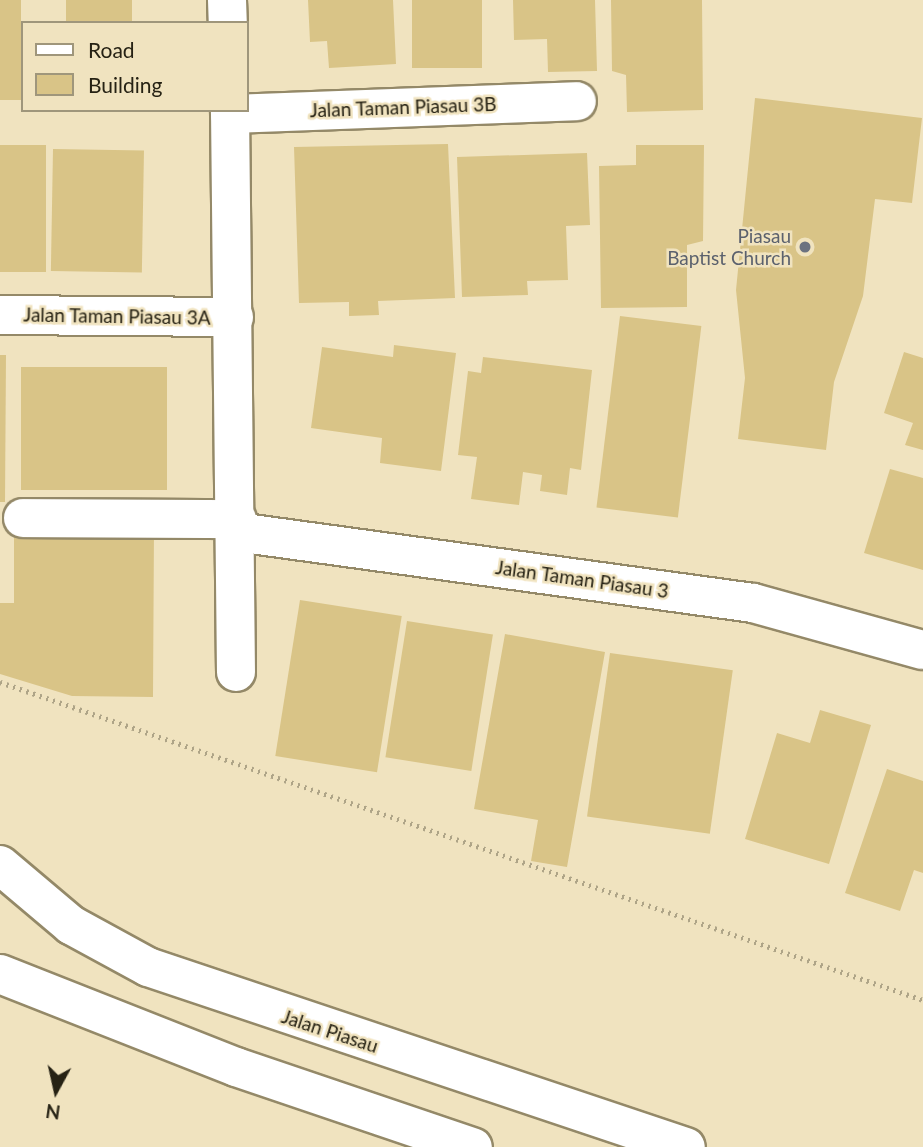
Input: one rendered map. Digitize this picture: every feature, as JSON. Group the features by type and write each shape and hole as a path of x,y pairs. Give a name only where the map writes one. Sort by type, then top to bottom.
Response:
{"street":[{"path":"227,0 228,21"},
{"name":"Jalan Taman Piasau 3B","path":"248,111 577,101"},
{"path":"230,112 237,525 236,672"},
{"name":"Jalan Taman Piasau 3A","path":"0,314 234,317"},
{"name":"Jalan Taman Piasau 3","path":"23,518 237,525 753,603 923,650"},
{"name":"Jalan Piasau","path":"0,865 71,925 148,967 686,1147"},
{"path":"0,974 236,1067 473,1147"}],"path":[{"path":"0,682 923,1000"}],"building":[{"path":"0,0 21,0 21,100 0,100"},
{"path":"66,0 132,0 132,21 66,21"},
{"path":"308,0 393,0 396,64 329,68 327,41 310,42"},
{"path":"412,0 482,0 482,68 412,68"},
{"path":"513,0 595,0 597,71 548,72 547,39 514,40"},
{"path":"611,0 702,0 703,110 627,112 626,75 612,71"},
{"name":"Piasau Baptist Church","path":"755,98 922,118 912,203 875,199 863,296 834,382 826,450 738,439 745,378 736,290"},
{"path":"448,144 455,298 378,301 379,315 349,316 349,302 299,303 294,147"},
{"path":"0,145 46,145 46,272 0,272"},
{"path":"636,145 704,145 703,241 687,245 687,307 601,308 599,166 636,165"},
{"path":"53,149 144,151 142,273 51,271"},
{"path":"587,153 590,225 566,226 568,280 527,281 528,295 462,297 457,157"},
{"path":"620,316 701,326 678,518 596,508"},
{"path":"394,345 456,353 441,471 380,463 382,438 311,428 322,347 393,357"},
{"path":"904,352 923,358 923,450 905,445 913,423 884,413"},
{"path":"0,355 6,355 5,502 0,502"},
{"path":"483,357 592,370 581,470 570,468 567,495 540,491 542,475 523,472 519,505 471,499 477,457 458,455 468,371 481,373"},
{"path":"21,367 167,367 167,490 21,490"},
{"path":"890,469 923,478 923,570 864,553"},
{"path":"14,527 154,528 153,697 72,696 0,674 0,603 14,603"},
{"path":"300,600 402,616 377,772 275,756"},
{"path":"407,621 493,635 471,771 385,757"},
{"path":"505,634 605,652 567,867 531,861 538,820 474,809"},
{"path":"610,653 733,670 710,834 587,816"},
{"path":"820,710 871,725 829,864 745,839 777,733 810,743"},
{"path":"887,769 923,781 923,873 914,870 900,911 845,893"}],"place":[{"name":"Piasau Baptist Church","path":"805,247"}]}
